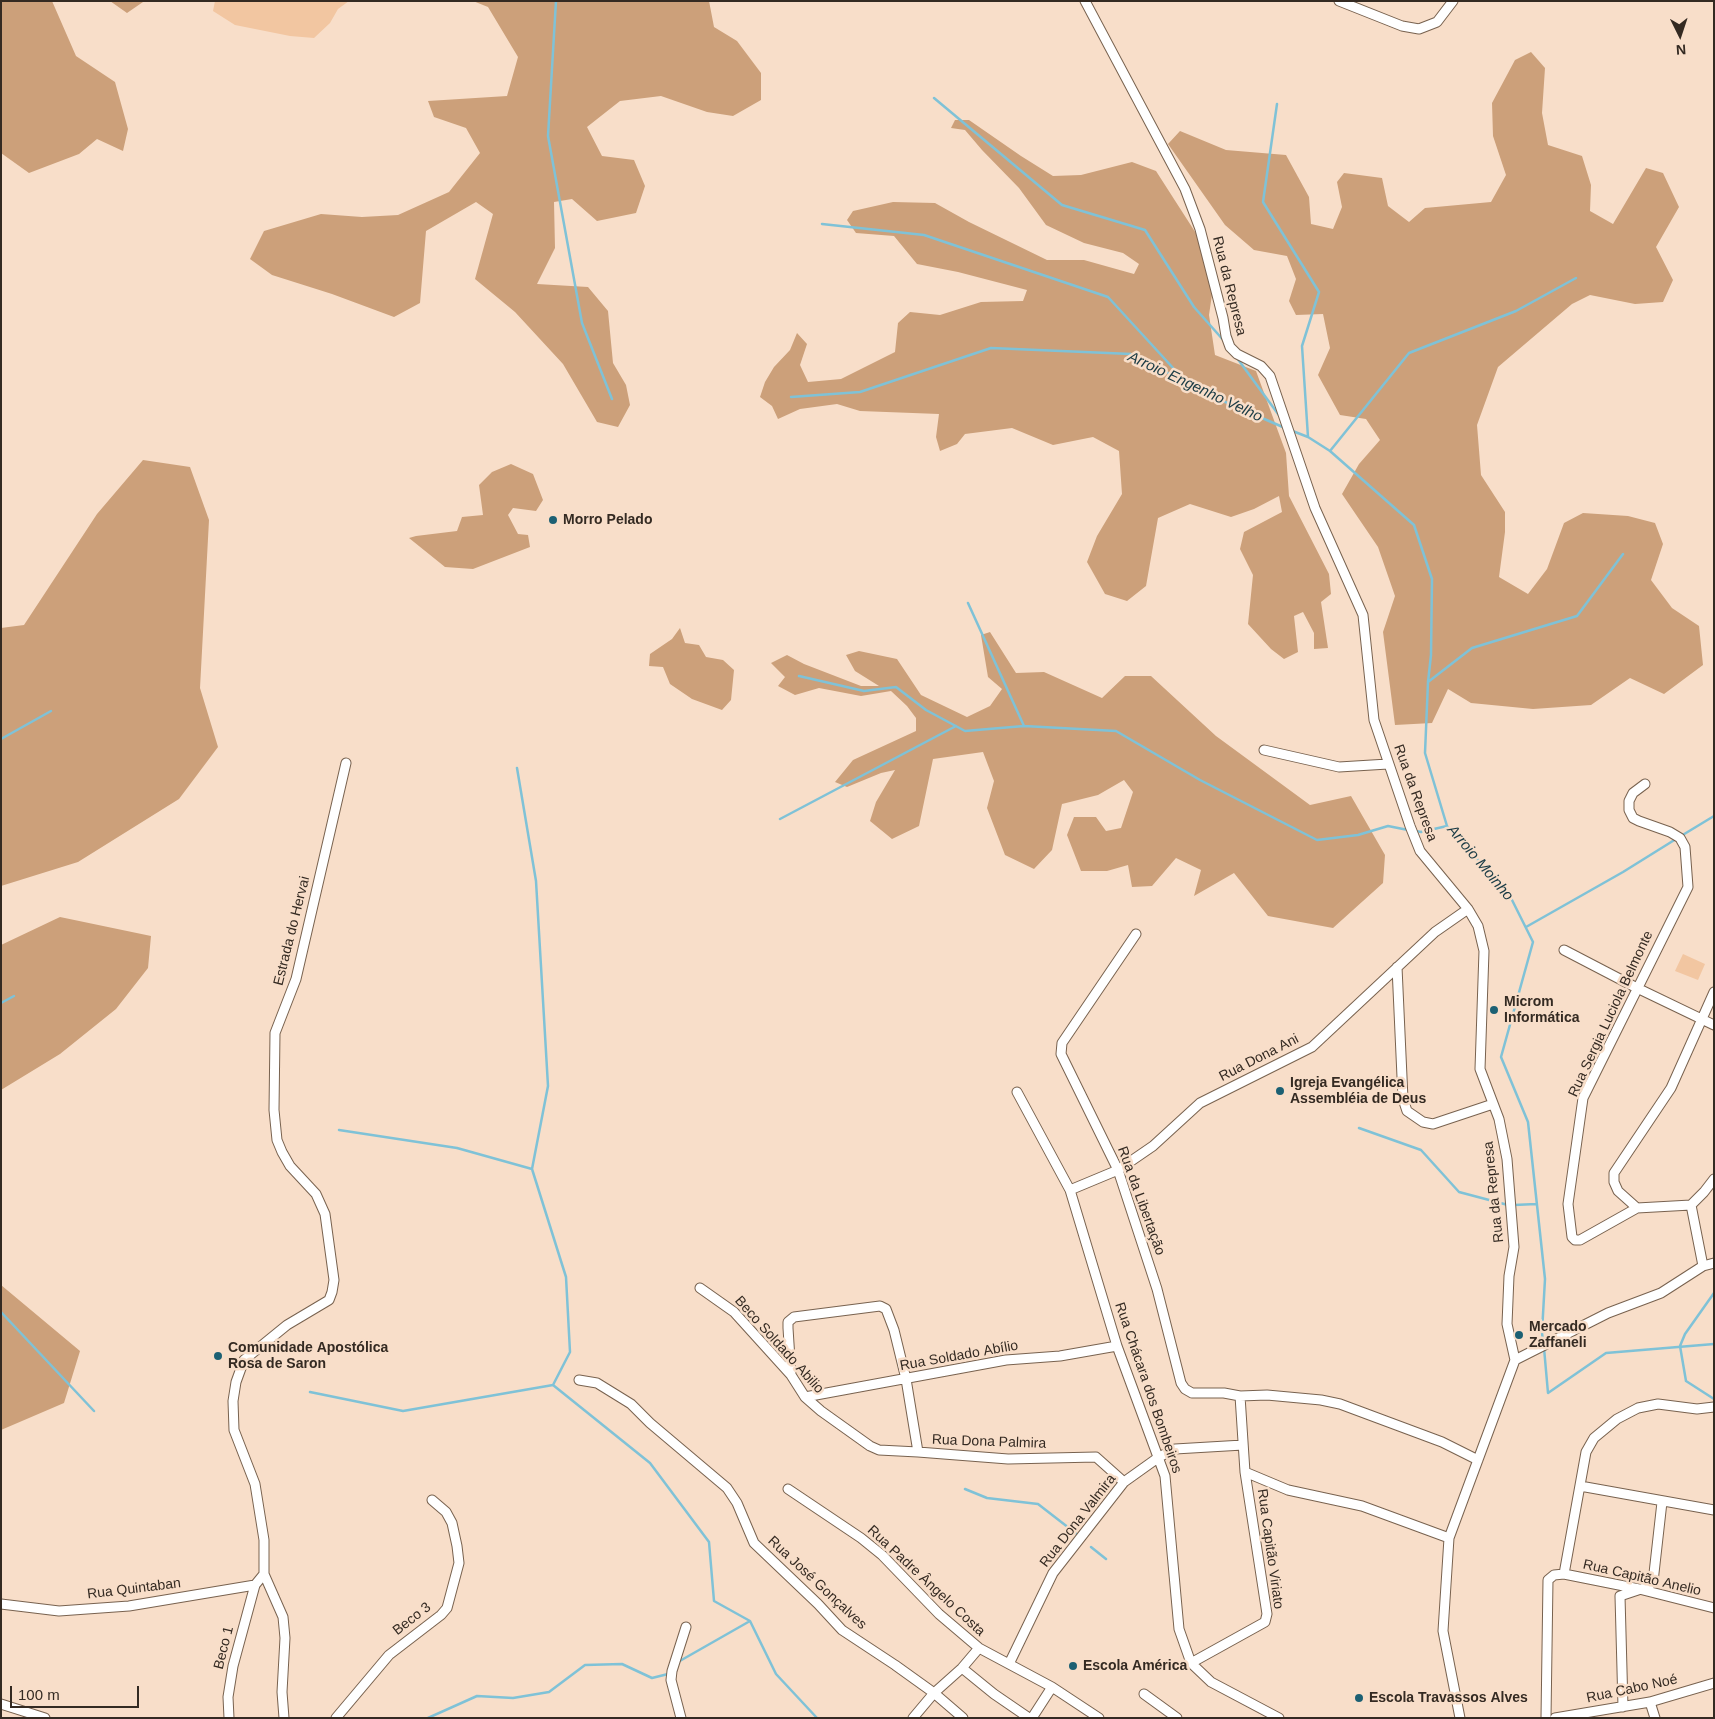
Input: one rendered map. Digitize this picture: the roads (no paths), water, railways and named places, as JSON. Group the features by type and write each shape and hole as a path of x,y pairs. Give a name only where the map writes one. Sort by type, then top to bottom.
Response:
{"street":[{"name":"Rua da Represa","path":"1086,1 1185,189 1200,229 1230,347 1237,354 1261,366 1270,376 1315,508 1362,615 1374,720 1420,851 1468,909 1478,926 1484,951 1480,1069 1499,1119 1507,1159 1514,1247 1509,1276 1507,1324 1515,1360"},
{"path":"1339,1 1402,26 1419,28 1437,22 1453,1"},
{"path":"1264,750 1339,767 1388,764"},
{"name":"Estrada do Hervai","path":"264,1574 264,1540 254,1484 234,1430 233,1401 236,1382 244,1360 287,1325 330,1300 334,1280 325,1214 316,1194 290,1166 277,1140 274,1110 275,1033 296,978 346,763"},
{"name":"Rua Sergia Luciola Belmonte","path":"1637,1208 1580,1240 1575,1240 1572,1237 1568,1204 1583,1098 1688,887 1685,847 1680,838 1670,832 1639,821 1634,818 1629,810 1629,801 1633,793 1645,784"},
{"name":"Rua Dona Ani","path":"1070,1190 1118,1170 1153,1146 1200,1103 1312,1047 1435,932 1468,909"},
{"name":"Rua da Libertação","path":"1136,934 1062,1043 1061,1054 1118,1170 1157,1290 1181,1383 1185,1389 1192,1393 1224,1393 1240,1396 1267,1395 1321,1400 1340,1404 1442,1442 1478,1460"},
{"path":"1564,950 1637,988 1714,1024"},
{"path":"1397,967 1403,1099 1407,1111 1423,1122 1433,1124 1493,1104"},
{"path":"1714,992 1671,1088 1614,1174 1614,1182 1618,1190 1637,1208 1691,1205 1714,1179"},
{"name":"Rua Chácara dos Bombeiros","path":"1018,1092 1070,1190 1117,1346 1159,1456 1165,1476 1179,1629 1191,1663 1211,1682 1279,1718"},
{"path":"1691,1205 1703,1266"},
{"path":"1460,1718 1443,1631 1449,1538 1515,1360 1608,1314 1661,1293 1703,1266 1714,1263"},
{"name":"Beco Soldado Abilio","path":"700,1288 734,1312 792,1375 806,1397 821,1411 870,1446 879,1450 918,1452"},
{"name":"Rua Dona Palmira","path":"792,1375 788,1322 794,1317 880,1306 886,1309 894,1330 906,1379 918,1452 1008,1459 1096,1457 1124,1482"},
{"name":"Rua Soldado Abílio","path":"806,1397 1006,1360 1060,1356 1117,1346"},
{"name":"Rua José Gonçalves","path":"579,1380 598,1383 630,1404 650,1424 727,1488 738,1503 754,1543 818,1604 842,1630 934,1694 963,1718"},
{"name":"Rua Capitão Viriato","path":"1191,1663 1265,1622 1267,1614 1245,1472 1240,1396"},
{"path":"1546,1718 1548,1580 1554,1575 1564,1574 1586,1452 1594,1438 1617,1419 1638,1408 1658,1404 1697,1409 1714,1407"},
{"name":"Rua Dona Valmira","path":"1009,1664 1053,1573 1124,1482 1159,1456 1175,1450 1243,1445"},
{"path":"1245,1472 1288,1490 1362,1506 1449,1538"},
{"path":"1580,1486 1714,1510"},
{"name":"Rua Padre Ângelo Costa","path":"788,1489 861,1538 882,1555 939,1614 979,1648 1052,1687 1099,1718"},
{"name":"Beco 3","path":"336,1718 389,1655 442,1615 447,1608 459,1563 457,1546 452,1524 446,1512 432,1500"},
{"path":"1623,1707 1620,1596 1650,1586 1653,1582 1662,1502"},
{"path":"255,1585 264,1574 283,1617 285,1638 282,1692 284,1718"},
{"name":"Rua Capitão Anelio","path":"1564,1574 1639,1589 1714,1608"},
{"name":"Rua Quintaban","path":"1,1604 59,1611 129,1606 255,1585"},
{"name":"Beco 1","path":"229,1718 228,1697 233,1666 255,1585"},
{"path":"681,1718 671,1680 686,1626"},
{"path":"913,1718 979,1648"},
{"path":"962,1668 994,1694 1031,1718 1052,1687"},
{"name":"Rua Cabo Noé","path":"1555,1718 1650,1702 1714,1683"},
{"path":"1144,1694 1177,1718"},
{"path":"1650,1702 1655,1718"},
{"path":"1,1704 45,1718"}],"waterway":[{"path":"556,1 548,136 582,323 612,399"},
{"path":"934,98 1062,205 1145,230 1194,307 1225,342"},
{"path":"1277,104 1263,202 1319,292 1302,346 1308,437"},
{"path":"822,224 924,235 1108,297 1185,381"},
{"path":"1330,451 1409,353 1516,311 1576,278"},
{"name":"Arroio Engenho Velho","path":"791,397 860,392 991,348 1131,354 1223,401 1285,428"},
{"path":"1237,358 1281,418"},
{"name":"Arroio Moinho","path":"1290,430 1308,437 1330,451 1414,525 1432,579 1431,655 1425,753 1447,826 1509,894 1533,942 1501,1057 1528,1122 1545,1279 1543,1343"},
{"path":"1428,682 1472,648 1577,616 1623,554"},
{"path":"968,603 1024,726"},
{"path":"799,676 864,691 896,687 926,710 965,731 1024,726 1116,731 1200,780 1317,840 1358,835 1388,826 1408,830"},
{"path":"1,739 51,711"},
{"path":"780,819 956,726"},
{"path":"517,768 536,881 548,1086 532,1169 566,1277 570,1352 553,1385 650,1463 709,1542 714,1601 750,1621 776,1674 817,1718"},
{"path":"1681,836 1714,816"},
{"path":"1416,831 1421,832 1447,826"},
{"path":"1526,927 1623,872 1676,839"},
{"path":"1,1003 14,996"},
{"path":"1359,1128 1421,1150 1459,1192 1508,1205"},
{"path":"339,1130 457,1148 532,1169"},
{"path":"1514,1205 1536,1204"},
{"path":"1714,1293 1685,1334 1680,1346 1686,1381 1714,1399"},
{"path":"1,1312 94,1411"},
{"path":"1544,1348 1548,1393 1606,1353 1714,1344"},
{"path":"310,1392 403,1411 553,1385"},
{"path":"965,1489 987,1498 1038,1504 1078,1535"},
{"path":"1091,1547 1106,1559"},
{"path":"678,1662 750,1621"},
{"path":"428,1718 477,1696 513,1698 549,1692 585,1665 622,1664 652,1678 668,1674"}],"place":[{"name":"Morro Pelado","path":"553,520"},
{"name":"Microm Informática","path":"1494,1010"},
{"name":"Igreja Evangélica Assembléia de Deus","path":"1280,1091"},
{"name":"Mercado Zaffaneli","path":"1519,1335"},
{"name":"Comunidade Apostólica Rosa de Saron","path":"218,1356"},
{"name":"Escola América","path":"1073,1666"},
{"name":"Escola Travassos Alves","path":"1359,1698"}]}
